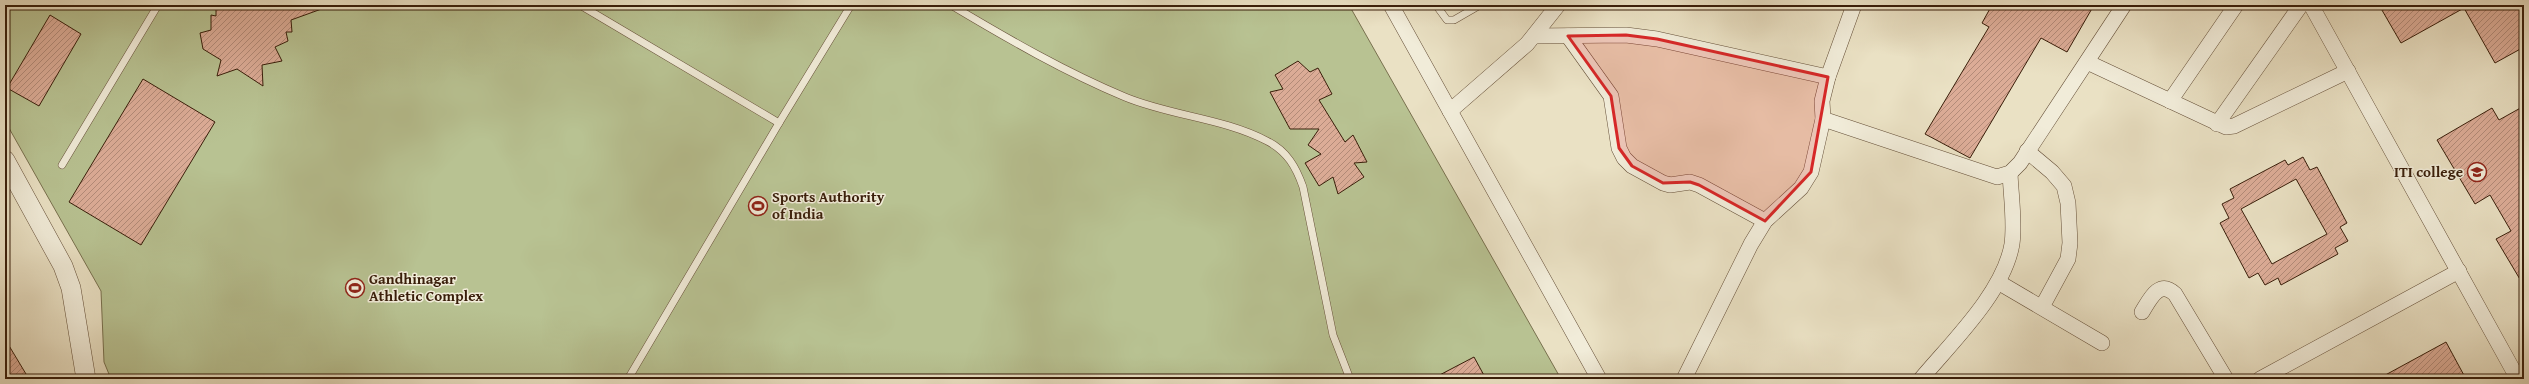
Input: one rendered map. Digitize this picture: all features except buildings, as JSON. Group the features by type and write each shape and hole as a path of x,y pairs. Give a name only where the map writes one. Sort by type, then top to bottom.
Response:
{"street":[{"path":"1391,5 1599,379"},
{"path":"1450,111 1534,36 1558,5"},
{"path":"1684,379 1751,244 1765,221 1801,188 1811,172 1823,119 1822,101 1828,77 1854,5"},
{"path":"1823,119 1997,177 2010,173 2027,151 2124,5"},
{"path":"2170,101 2236,5"},
{"path":"2217,124 2301,5"},
{"path":"2311,5 2518,379"},
{"path":"1534,36 1626,35 1656,39 1828,77"},
{"path":"1568,36 1611,96 1618,148 1632,166 1663,183 1670,185 1690,182 1700,185 1765,221"},
{"path":"2087,62 2226,127 2234,126 2348,71"},
{"path":"2027,151 2052,172 2064,186 2068,202 2070,243 2068,258 2042,307"},
{"path":"5,160 53,246 71,288 86,379"},
{"path":"1921,379 1998,282 2007,266 2012,242 2010,173"},
{"path":"2260,379 2459,271"},
{"path":"1998,282 2102,343"},
{"path":"2142,312 2156,291 2163,288 2170,289 2175,294 2226,379"}],"lane":[{"path":"62,165 158,5"},
{"path":"580,5 779,123"},
{"path":"628,379 779,123 851,5"},
{"path":"951,5 1026,49 1126,98 1225,125 1267,141 1285,153 1297,170 1303,187 1333,335 1350,379"},
{"path":"1436,5 1446,20 1454,20 1480,5"}],"highlighted area":[{"path":"1626,35 1657,39 1828,77 1811,172 1765,221 1699,185 1690,182 1663,183 1632,166 1619,148 1611,96 1568,36"}],"green space":[{"name":"Sports Authority of India","path":"5,5 1349,5 1561,379 111,379 104,362 101,291 5,121"}],"place":[{"name":"ITI college","path":"2477,172"},
{"name":"Sports Authority of India","path":"758,206"},
{"name":"Gandhinagar Athletic Complex","path":"355,288"}]}
